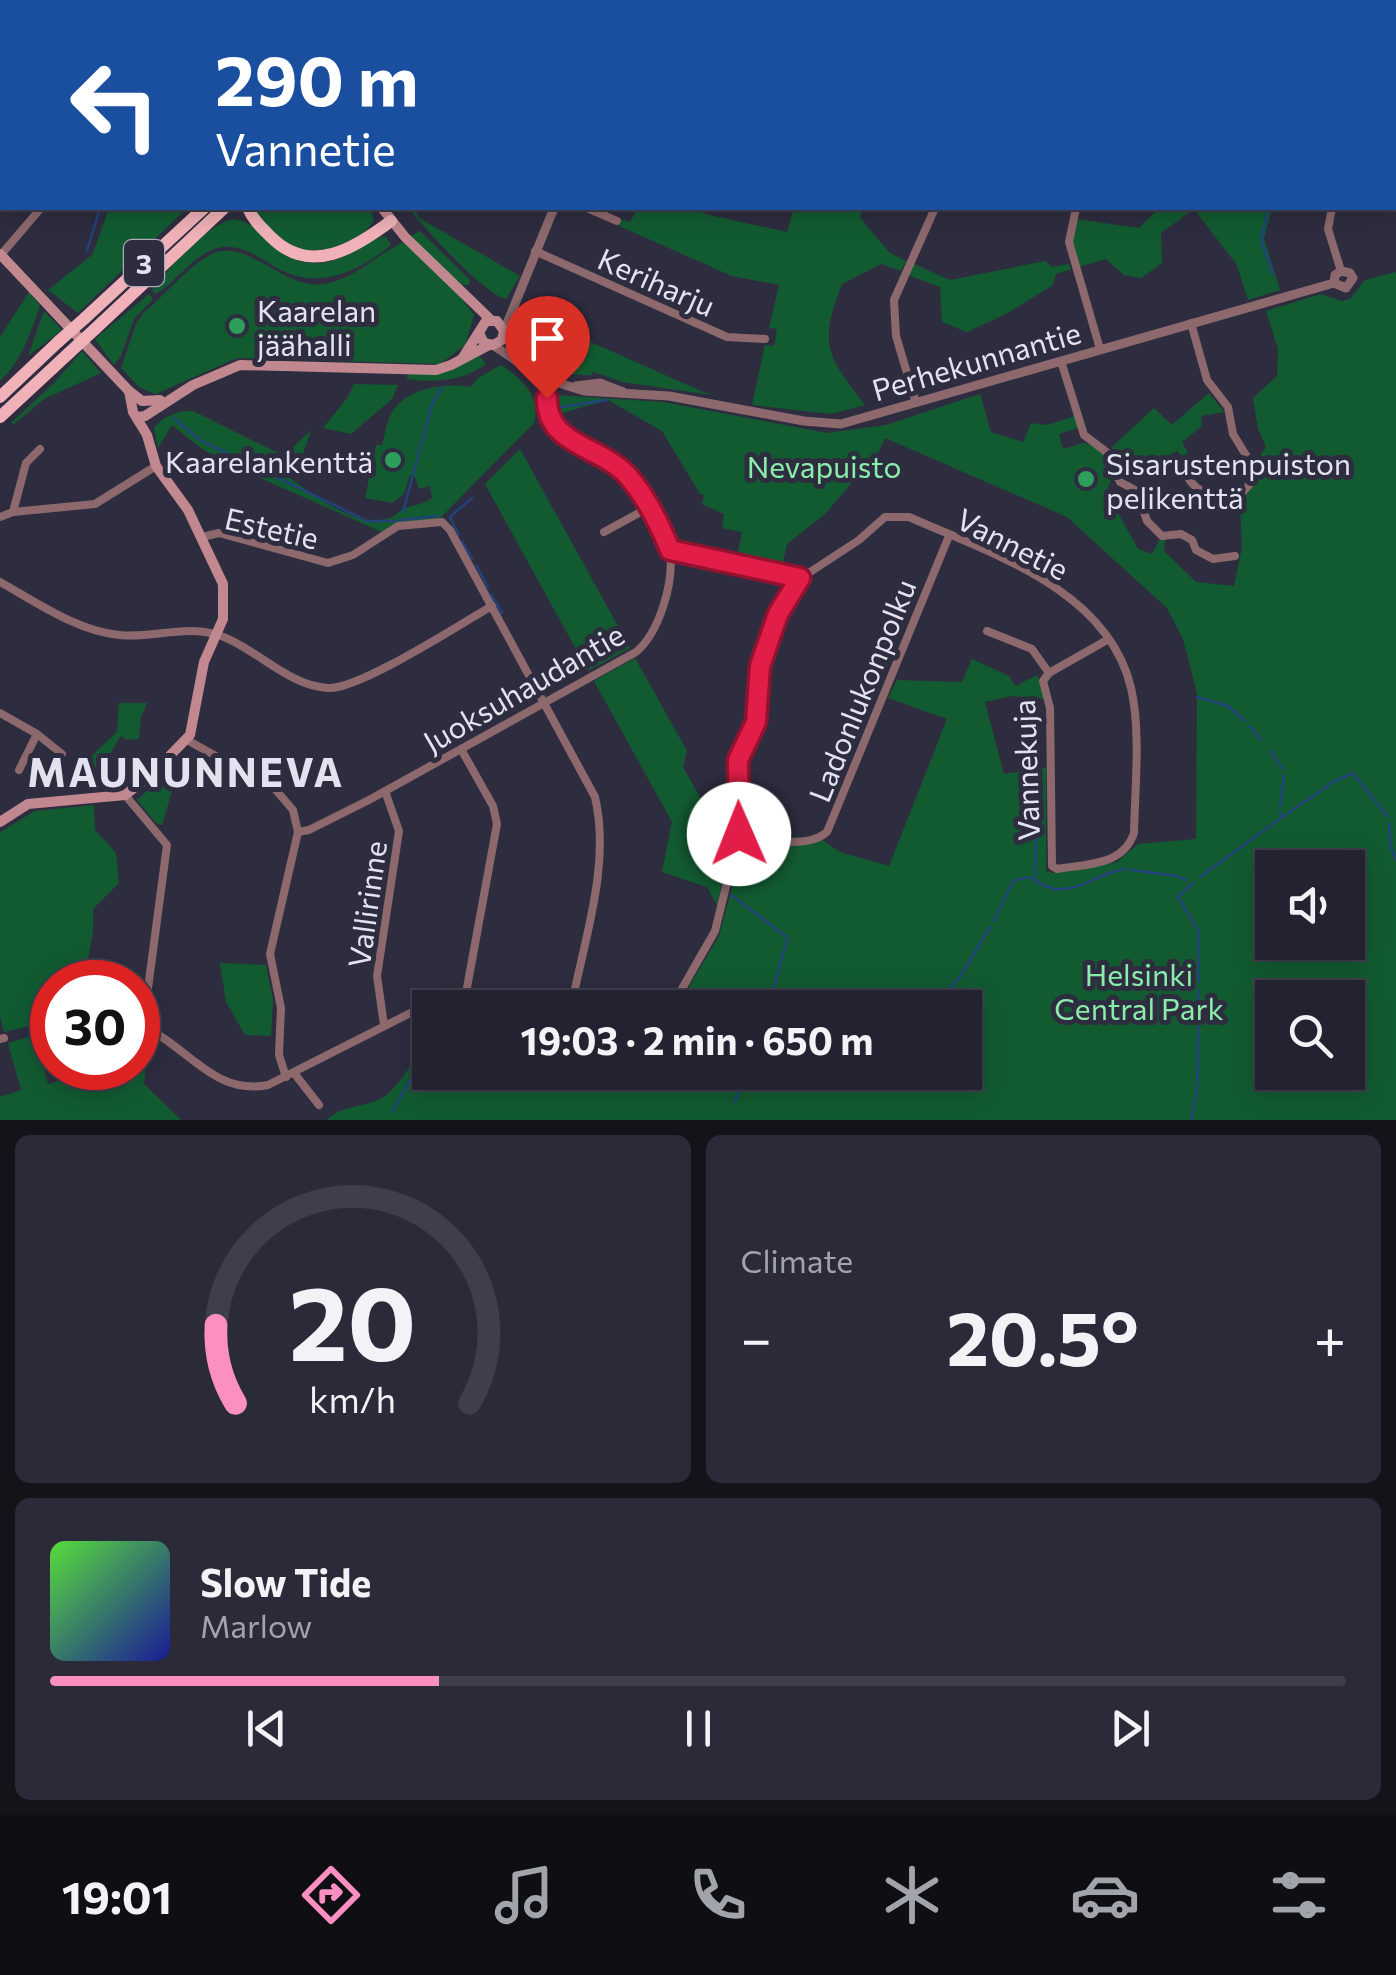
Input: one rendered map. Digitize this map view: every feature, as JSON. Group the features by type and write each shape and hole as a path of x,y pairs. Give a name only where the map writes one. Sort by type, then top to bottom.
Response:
{"highway":[{"name":"3","path":"0,397 202,210"},
{"name":"3","path":"0,417 222,210"},
{"path":"198,233 229,214 250,213 285,249 320,257 344,252 391,220"}],"main road":[{"path":"384,210 499,327"},
{"path":"0,255 142,409 156,466 188,510 223,584 224,613 204,662 187,740 125,795 28,804 0,822"},
{"path":"470,301 482,341 491,345"},
{"path":"142,409 240,364 444,368 491,345 499,327"},
{"path":"461,360 480,330 499,327"}],"street":[{"path":"0,255 39,210"},
{"path":"499,327 515,302 553,210"},
{"path":"592,210 617,221"},
{"path":"916,404 895,331 894,300 934,210"},
{"path":"1076,210 1070,242 1100,349"},
{"path":"1332,210 1329,231 1341,270"},
{"name":"Keriharju","path":"535,251 727,337 765,338"},
{"path":"1341,270 1350,273 1352,284 1343,288 1334,283 1341,270"},
{"name":"Perhekunnantie","path":"491,345 548,381 584,391 669,396 827,424 855,421 1334,283"},
{"path":"1183,465 1196,490 1215,498 1237,499 1255,470 1233,434 1228,407 1207,380 1191,323"},
{"name":"Perhekunnantie","path":"499,327 518,361"},
{"path":"1062,361 1084,434 1109,454 1120,482 1137,492 1148,523 1162,536 1182,534 1192,540 1196,550 1213,559 1236,556"},
{"path":"548,381 548,411 556,428 620,469 634,484 670,550 800,578 778,614 760,666 756,722 738,760 739,834 715,931 681,990"},
{"path":"14,512 26,463 40,449"},
{"path":"0,516 95,504 156,466"},
{"path":"604,532 648,508"},
{"name":"Vannetie","path":"800,578 860,540 885,516 909,517 1056,585 1089,615 1126,672 1134,707 1134,833 1127,848 1111,860 1052,868"},
{"name":"Estetie","path":"202,537 218,532 330,563 358,552 398,526 442,522 492,606"},
{"name":"Ladonlukonpolku","path":"739,834 800,841 819,838 827,832 949,536"},
{"name":"Juoksuhaudantie","path":"298,832 385,791 636,652 649,640 660,615 670,550"},
{"path":"0,582 91,628 119,635 195,630 216,635 295,677 328,688 368,676 492,606 596,797 602,827 600,863 575,990"},
{"path":"986,631 1032,649 1049,673 1107,640"},
{"name":"Vannekuja","path":"1049,673 1043,681 1050,708 1052,868"},
{"path":"0,713 62,754"},
{"path":"19,770 37,734"},
{"path":"187,740 275,789 293,810 298,832 270,954 281,1008 278,1055 319,1105"},
{"path":"462,749 494,806 498,824 467,990"},
{"name":"Vallirinne","path":"384,1025 377,976 400,831 385,791"},
{"path":"125,795 167,845 150,960"},
{"path":"160,1039 227,1084 258,1087 412,1011"}],"green space":[{"path":"108,210 185,210 78,313 48,290 93,254"},
{"path":"255,210 371,210 374,220 352,240 327,249 301,249 272,230"},
{"path":"411,210 520,276 506,299 469,273"},
{"path":"637,210 697,210 787,232 793,210 862,210 860,218 890,253 906,261 901,271 881,264 842,284 830,322 830,349 835,361 865,405 831,414 752,405 765,345 774,346 777,329 769,328 779,285 732,276 619,226 622,219 630,222"},
{"path":"1157,210 1193,210 1161,233 1162,263 1141,278 1124,275 1106,259 1079,267 1073,242 1076,219 1139,228"},
{"path":"1195,210 1271,210 1264,238 1280,290 1248,300 1237,265"},
{"path":"232,219 256,228 286,254 311,263 336,260 385,236 391,245 349,271 319,278 288,273 249,252 223,247 203,254 155,294 152,290 188,249"},
{"path":"420,231 470,280 469,285 461,285 411,236"},
{"path":"404,242 459,295 474,315 465,345 440,364 237,358 156,394 139,387 121,368 144,312 208,256 236,252 293,279 323,284 346,277"},
{"path":"1045,261 1052,267 1069,264 1071,269 1056,274 1053,285 1008,313 967,332 942,322 940,287 908,275 914,264 950,280"},
{"name":"Helsinki Central Park","path":"1396,272 1396,1120 327,1120 387,1094 412,1062 412,1090 982,1090 982,990 687,990 719,936 746,835 819,838 840,852 889,866 947,719 888,698 897,680 962,682 972,659 1009,676 1015,686 1037,675 1045,699 1012,696 985,702 1004,774 1046,768 1046,871 1117,862 1138,844 1196,839 1197,693 1183,639 1167,608 1067,517 885,438 879,451 825,514 787,544 782,567 737,557 742,532 722,528 724,514 702,504 704,495 662,431 608,400 555,415 556,395 663,402 827,433 886,425 980,394 991,432 1023,442 1031,423 1047,425 1075,416 1078,428 1059,434 1063,449 1091,442 1108,457 1108,464 1130,491 1112,478 1106,491 1138,549 1152,554 1160,539 1165,539 1164,551 1196,582 1234,586 1242,547 1240,501 1252,486 1259,468 1255,463 1266,447 1258,429 1253,398 1277,376 1278,349 1266,311 1321,294 1341,301 1350,299 1365,280"},
{"path":"29,292 40,306 20,356 0,381 0,337"},
{"path":"149,294 153,299 134,319 114,365 95,339"},
{"path":"44,311 62,330 28,356"},
{"path":"523,312 712,395 622,382 591,371 593,375 578,375 548,368 535,362 519,342"},
{"path":"82,351 101,373 44,399 13,425 12,422"},
{"path":"477,353 486,364 468,374 438,380 407,379 408,373 452,370"},
{"path":"501,365 532,397 534,423 440,518 382,532 240,469 202,449 172,425 158,448 154,428 166,417 182,412 193,411 284,456 311,430 301,459 281,463 278,470 346,513 361,519 390,518 432,498 430,486 419,489 415,477 410,475 404,494 393,503 365,498 376,445 382,445 393,410 422,390 471,387 478,378"},
{"path":"354,384 398,385 392,399 351,434 323,428 348,397"},
{"path":"1209,393 1224,412 1201,416 1202,426 1182,442 1188,453 1182,456 1177,451 1135,474 1121,477 1112,447 1154,408 1172,425"},
{"path":"520,449 630,648 588,671 485,484"},
{"path":"635,658 687,751 683,767 725,842 731,845 717,905 707,887 662,872 672,822 594,681"},
{"path":"119,703 147,703 139,739 121,736 104,763 89,774 80,767 117,732"},
{"path":"164,776 175,781 162,825 137,800"},
{"path":"94,805 95,830 116,853 119,883 93,909 88,960 30,960 30,1026 4,1032 0,1016 0,832 35,811"},
{"path":"220,963 266,965 273,1000 271,1036 245,1035 226,1002"},
{"path":"30,1036 30,1090 150,1090 181,1120 0,1120 0,1097 21,1090 8,1043"}],"waterway":[{"path":"87,251 99,210"},
{"path":"1268,210 1261,240 1273,274"},
{"path":"403,512 433,401 442,388"},
{"path":"553,412 561,407 607,400"},
{"path":"174,418 200,440 367,521 396,521"},
{"path":"459,535 450,517 472,498"},
{"path":"400,520 438,516"},
{"path":"462,541 472,559"},
{"path":"476,565 488,588"},
{"path":"491,594 502,613"},
{"path":"1197,697 1228,706 1245,721"},
{"path":"1250,726 1261,740"},
{"path":"1270,751 1283,769"},
{"path":"1331,783 1353,773 1388,817"},
{"path":"1280,806 1284,775"},
{"path":"1281,818 1329,785"},
{"path":"1035,879 1036,790"},
{"path":"1200,877 1281,818 1280,811"},
{"path":"1389,823 1390,845 1396,860"},
{"path":"994,921 1013,881 1028,877 1050,888 1066,889 1126,869"},
{"path":"1131,870 1186,880"},
{"path":"1193,883 1178,897 1199,932 1199,982"},
{"path":"731,895 788,938 773,990"},
{"path":"948,990 960,977 990,927"},
{"path":"1191,1120 1197,1090 1199,989"},
{"path":"392,1112 412,1076"},
{"path":"735,1102 739,1090"}],"place":[{"name":"Kaarelan jäähalli","path":"237,326"},
{"name":"Kaarelankenttä","path":"393,460"},
{"name":"Sisarustenpuiston pelikenttä","path":"1086,479"}],"district":[{"name":"MAUNUNNEVA","path":"186,770"}],"route":[{"path":"547,398 550,420 558,432 620,469 634,484 670,550 800,578 770,631 760,666 756,722 738,760 739,834"}],"park label":[{"name":"Nevapuisto","path":"824,465"}]}
